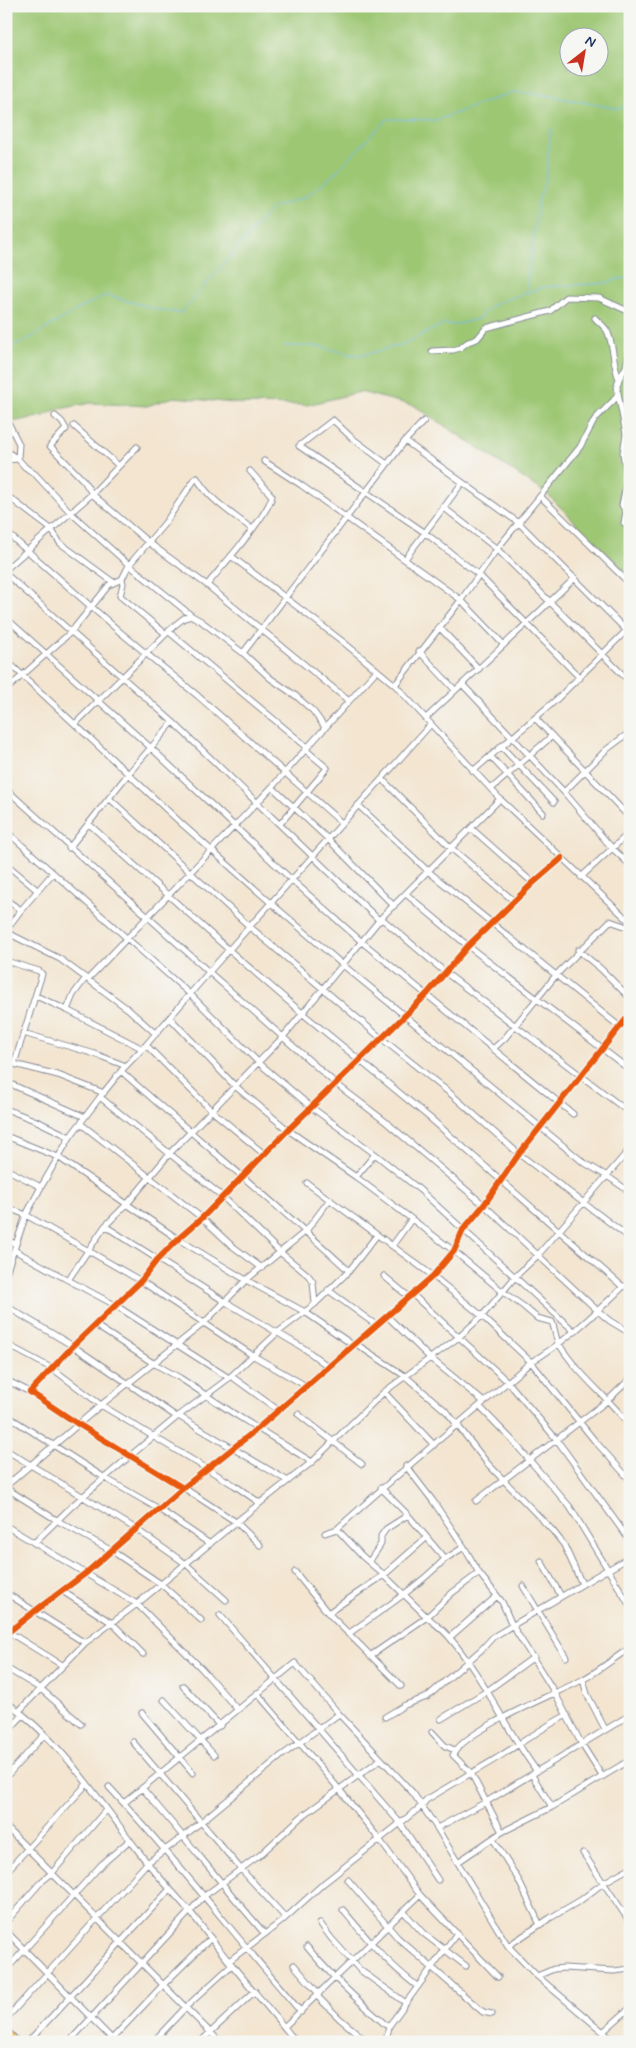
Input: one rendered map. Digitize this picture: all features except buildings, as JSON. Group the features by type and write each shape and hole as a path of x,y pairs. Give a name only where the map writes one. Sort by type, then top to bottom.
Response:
{"main road":[{"path":"6,2030 17,2042"}],"street":[{"path":"432,351 460,348 468,342 477,339 486,328 550,311 566,297 598,298 630,312"},
{"path":"595,318 608,331 616,361 615,370 620,379"},
{"path":"624,522 626,512 622,505 627,480 623,453 626,434 617,386 626,367 630,346"},
{"path":"394,685 461,600 497,549 580,447 595,419 614,400 618,393"},
{"path":"55,416 66,429 50,446 84,481 92,494 148,542 206,585 349,701"},
{"path":"387,464 352,438 333,420 299,446 424,532 479,575 580,678"},
{"path":"243,653 387,464 424,421"},
{"path":"9,424 19,444 18,459"},
{"path":"74,426 119,466"},
{"path":"405,441 518,523 629,630 580,678 473,771"},
{"path":"6,569 72,513 136,447"},
{"path":"6,451 35,474 72,513 129,565 192,616 243,653 270,678 313,711 324,726"},
{"path":"6,460 18,459"},
{"path":"264,461 302,485 461,600 504,645"},
{"path":"206,585 252,529 270,502 272,496 250,471"},
{"path":"252,529 219,504 196,479 164,523 129,565 122,579 123,584 120,596 307,747 307,751 327,768 280,824"},
{"path":"405,559 462,483"},
{"path":"6,495 51,529 60,542 113,582"},
{"path":"540,496 630,584"},
{"path":"443,507 497,549 630,682"},
{"path":"6,532 92,608 198,696 342,823"},
{"path":"231,556 342,640 394,685 500,799 581,878 630,922"},
{"path":"6,574 173,722 312,857 380,919 514,1026 630,1113"},
{"path":"426,718 575,578"},
{"path":"6,690 71,632 113,582 122,579"},
{"path":"76,724 167,633 184,618 192,616"},
{"path":"6,618 150,747 233,826 362,942 574,1114"},
{"path":"439,627 480,669"},
{"path":"419,652 455,690"},
{"path":"6,660 211,850 343,965 540,1128 583,1162 630,1192"},
{"path":"67,1010 73,995 85,978 88,979 272,787 324,726 377,670"},
{"path":"462,684 564,792 612,848 630,864"},
{"path":"535,718 630,818"},
{"path":"69,848 150,747 173,722"},
{"path":"6,1272 26,1215 41,1187 70,1137 102,1094 431,724"},
{"path":"564,792 606,750 630,732"},
{"path":"491,789 552,736"},
{"path":"501,746 554,802"},
{"path":"490,756 543,813"},
{"path":"382,778 451,848 514,901"},
{"path":"272,787 328,839 394,906"},
{"path":"7,791 282,1037 484,1205 598,1311 630,1333"},
{"path":"109,798 250,926 381,1038 451,1094 519,1154 630,1238"},
{"path":"68,1280 105,1226 128,1203 170,1153 259,1063 380,919 500,799"},
{"path":"358,805 428,872 557,974 620,1027"},
{"path":"89,824 229,950 302,1013 430,1118 500,1182 623,1287"},
{"path":"471,828 533,883"},
{"path":"6,831 191,995 259,1063 311,1107 420,1190 575,1332"},
{"path":"581,878 630,832"},
{"path":"30,1392 95,1324 141,1282 157,1260 178,1238 202,1218 358,1059 428,994 468,946 533,883 562,858"},
{"path":"6,864 37,890"},
{"path":"52,873 6,931 60,959 128,1009 156,1034"},
{"path":"406,894 468,946 630,1070"},
{"path":"6,900 21,910"},
{"path":"494,1048 501,1043 578,950 610,920 630,928"},
{"path":"578,950 601,969 630,998"},
{"path":"6,961 42,973 14,1064 58,1075 102,1094 223,1197 281,1253 308,1275 313,1282 315,1304"},
{"path":"36,996 144,1047 212,1110 264,1154"},
{"path":"62,1664 7,1633 86,1573 159,1509 257,1429 433,1276 454,1251 463,1230 484,1205 519,1154 559,1101 630,1014"},
{"path":"170,1018 235,1086 288,1130 356,1177 454,1251 537,1318 552,1322 559,1344 630,1426"},
{"path":"23,1033 95,1054 126,1066"},
{"path":"121,1071 306,1231 349,1271"},
{"path":"6,1082 85,1117"},
{"path":"6,1109 40,1122 70,1137"},
{"path":"81,1124 202,1218 230,1245 262,1268"},
{"path":"6,1136 58,1157 178,1238 246,1280 305,1312 405,1376 439,1404 476,1450 553,1530 567,1551 582,1584"},
{"path":"6,1733 62,1664 85,1643 137,1604 312,1462 384,1392 459,1337 482,1316 630,1149"},
{"path":"356,1177 375,1154"},
{"path":"6,1169 41,1187"},
{"path":"307,1183 433,1276 482,1316 531,1362 580,1420 594,1440 630,1480"},
{"path":"201,1620 161,1584 112,1551 58,1521 6,1487 101,1404 204,1322 246,1280 306,1231 330,1199"},
{"path":"6,1207 26,1215 141,1282 204,1322 252,1356 306,1386"},
{"path":"392,1246 411,1220"},
{"path":"105,1226 157,1260 305,1349 329,1367"},
{"path":"34,1543 72,1506 130,1456 230,1377 278,1333 315,1304 349,1271 378,1235"},
{"path":"6,1240 16,1244"},
{"path":"14,1250 115,1305 230,1377 278,1410"},
{"path":"384,1276 459,1337 508,1382 557,1440 630,1541"},
{"path":"325,1533 337,1529 406,1466 434,1445 531,1362 575,1332 630,1282"},
{"path":"328,1290 376,1325"},
{"path":"6,1306 73,1346 178,1417 288,1480"},
{"path":"387,1316 430,1357 484,1402"},
{"path":"95,1324 153,1364 180,1378 257,1429 312,1462"},
{"path":"6,1344 53,1369 101,1404 260,1503"},
{"path":"6,1380 30,1392 78,1424 184,1488 236,1522 260,1545"},
{"path":"476,1501 607,1401 630,1380"},
{"path":"384,1392 434,1445"},
{"path":"479,1406 570,1507 630,1606"},
{"path":"298,1414 335,1441 362,1464"},
{"path":"6,1415 105,1478 159,1509 210,1544"},
{"path":"6,1450 136,1529 186,1564 226,1600"},
{"path":"406,1466 464,1546 479,1573 497,1596 512,1624 555,1692 581,1743 602,1776"},
{"path":"381,1488 408,1514 445,1559"},
{"path":"369,1562 381,1544 381,1536 386,1529 408,1514"},
{"path":"6,1526 137,1604 202,1669 237,1708"},
{"path":"337,1529 369,1562 450,1637 487,1691 518,1745 536,1770"},
{"path":"328,1613 384,1575 426,1538"},
{"path":"348,1634 404,1595 428,1576 445,1559 464,1546"},
{"path":"520,1620 630,1557"},
{"path":"541,1561 561,1596"},
{"path":"384,1717 405,1705 427,1697 493,1637 512,1624 608,1569"},
{"path":"295,1572 328,1613 401,1686"},
{"path":"370,1656 428,1617 452,1593 479,1573"},
{"path":"523,1586 566,1657"},
{"path":"62,1591 112,1623 143,1654"},
{"path":"6,1593 85,1643"},
{"path":"450,1637 497,1596"},
{"path":"220,1615 400,1823 438,1880"},
{"path":"502,1832 471,1773 453,1755 455,1750 464,1742 504,1718 583,1680 630,1648"},
{"path":"441,1719 487,1691 534,1657"},
{"path":"124,1803 295,1664 422,1806 508,1946 537,1976 615,2042"},
{"path":"6,1668 41,1689 81,1724"},
{"path":"583,1680 587,1694 605,1728"},
{"path":"183,1686 221,1726"},
{"path":"257,1693 339,1789 420,1895 498,1977"},
{"path":"164,1700 214,1755"},
{"path":"6,1702 21,1713 73,1766 147,1863 285,2026 296,2042"},
{"path":"142,1713 193,1774"},
{"path":"6,2019 147,1863 165,1848 184,1836 281,1756 339,1714"},
{"path":"153,2042 246,1948 266,1934 324,1883 436,1793 567,1715"},
{"path":"437,1828 486,1802 581,1743 630,1716"},
{"path":"432,1732 445,1746 455,1750"},
{"path":"6,1777 44,1735"},
{"path":"133,1742 240,1868 285,1917"},
{"path":"69,2042 90,2016 202,1897 260,1855 301,1817 381,1759"},
{"path":"458,1862 502,1832 552,1806 630,1760"},
{"path":"532,1775 552,1806"},
{"path":"6,1872 86,1785"},
{"path":"109,1787 165,1848 202,1897 301,2012"},
{"path":"142,1788 184,1836 220,1884 266,1934"},
{"path":"6,1922 41,1882 52,1873 106,1810"},
{"path":"6,1827 220,2042"},
{"path":"493,1839 518,1879 540,1925"},
{"path":"6,1970 100,1865 130,1840"},
{"path":"583,1853 630,1922"},
{"path":"508,1946 581,1900 603,1883 626,1870"},
{"path":"348,1880 398,1938 430,1968 447,1978 483,2012 492,2014"},
{"path":"28,2042 170,1889"},
{"path":"285,2026 420,1895"},
{"path":"343,1910 370,1944 392,1966 417,1986"},
{"path":"403,1912 423,1932 466,1966"},
{"path":"320,1923 360,1970 406,2004"},
{"path":"6,1931 48,1972 112,2041 163,1985 211,1938"},
{"path":"386,2042 389,2026 457,1933"},
{"path":"307,1947 335,1978 389,2026"},
{"path":"294,1965 340,2019 368,2042"},
{"path":"537,1976 554,1969 564,1968 614,1971 630,1969"},
{"path":"200,2042 255,1991"},
{"path":"604,2031 630,2008"},
{"path":"286,2042 292,2036"}],"green space":[{"path":"6,6 630,6 630,577 547,494 415,406 360,392 307,405 243,404 174,397 147,406 90,403 55,410 44,416 6,423"}],"waterway":[{"path":"6,348 22,343 106,295 160,310 181,313 272,208 303,198 330,178 387,119 437,120 513,92 540,94 619,109 630,103"},
{"path":"526,292 538,201 546,178 551,128"},
{"path":"284,346 317,346 354,355 367,354 401,345 444,324 454,325 478,319 493,305 544,287 606,283 619,278 626,279 630,284"}],"cycle path":[{"path":"183,1488 78,1424 30,1392 73,1346 141,1281 157,1260 202,1218 288,1130 427,994 468,946 533,883 562,858"},
{"path":"6,1634 86,1573 183,1488 257,1429 433,1276 454,1251 463,1230 484,1205 519,1154 630,1014"}]}
